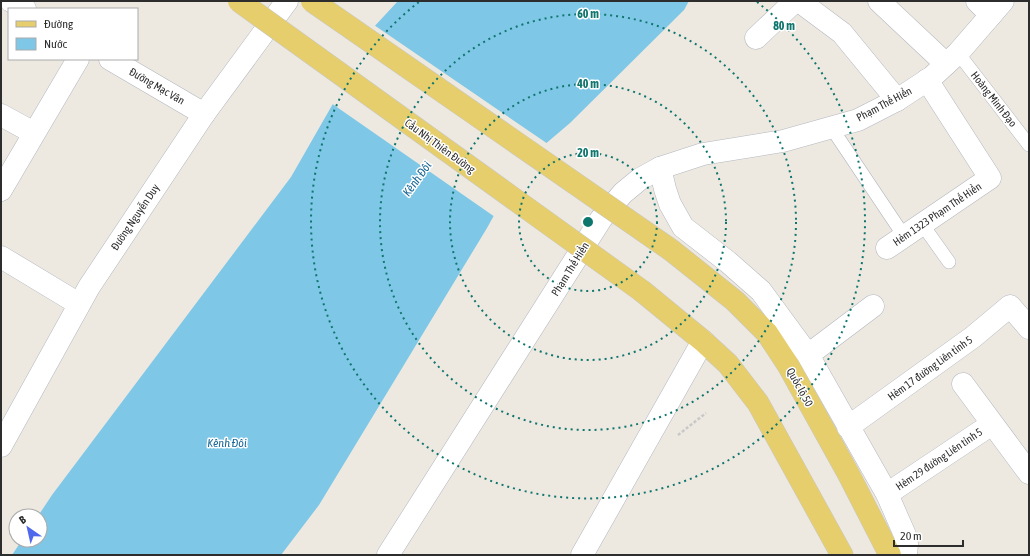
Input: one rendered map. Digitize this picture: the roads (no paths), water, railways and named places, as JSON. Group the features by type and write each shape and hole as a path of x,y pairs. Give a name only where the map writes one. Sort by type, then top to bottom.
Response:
{"main road":[{"name":"Cầu Nhị Thiên Đường","path":"239,1 642,291 703,341"},
{"name":"Quốc lộ 50","path":"312,1 671,250 735,301 767,333 796,379 849,475 890,555"},
{"path":"703,341 728,364 758,403 842,555"}],"street":[{"path":"11,1 23,8"},
{"name":"Đường Nguyễn Duy","path":"1,446 89,287 204,114 287,1"},
{"path":"756,38 795,1"},
{"path":"799,1 842,33 897,100"},
{"path":"879,1 952,59"},
{"name":"Phạm Thế Hiển","path":"388,555 602,219 623,193 640,179 660,168 703,154 783,141 858,120 897,100 927,80 952,59 990,6"},
{"path":"1,190 77,60"},
{"name":"Đường Mạc Vân","path":"112,60 204,114"},
{"name":"Hẻm 1323 Phạm Thế Hiển","path":"895,242 990,178 927,80"},
{"path":"1,115 34,133"},
{"path":"660,168 670,204 683,227 728,262 761,291 808,355 887,494 905,534 908,544 906,555"},
{"path":"1,257 79,304"},
{"path":"808,355 874,306"},
{"name":"Hẻm 17 đường Liên tỉnh 5","path":"848,427 973,337 1010,306 1029,328"},
{"path":"582,555 703,341"},
{"name":"Hẻm 29 đường Liên tỉnh 5","path":"963,384 1029,473"},
{"name":"Hẻm 29 đường Liên tỉnh 5","path":"887,494 992,424"}],"lane":[{"name":"Hoàng Minh Đạo","path":"952,59 1029,145"},
{"path":"831,127 895,242"},
{"path":"922,224 949,262"}],"water":[{"name":"Kênh Đôi","path":"398,1 689,1 684,10 570,123 523,163 487,228 319,505 281,555 12,555 17,548 48,548 48,508 43,508 291,177 358,60 372,29"}]}
